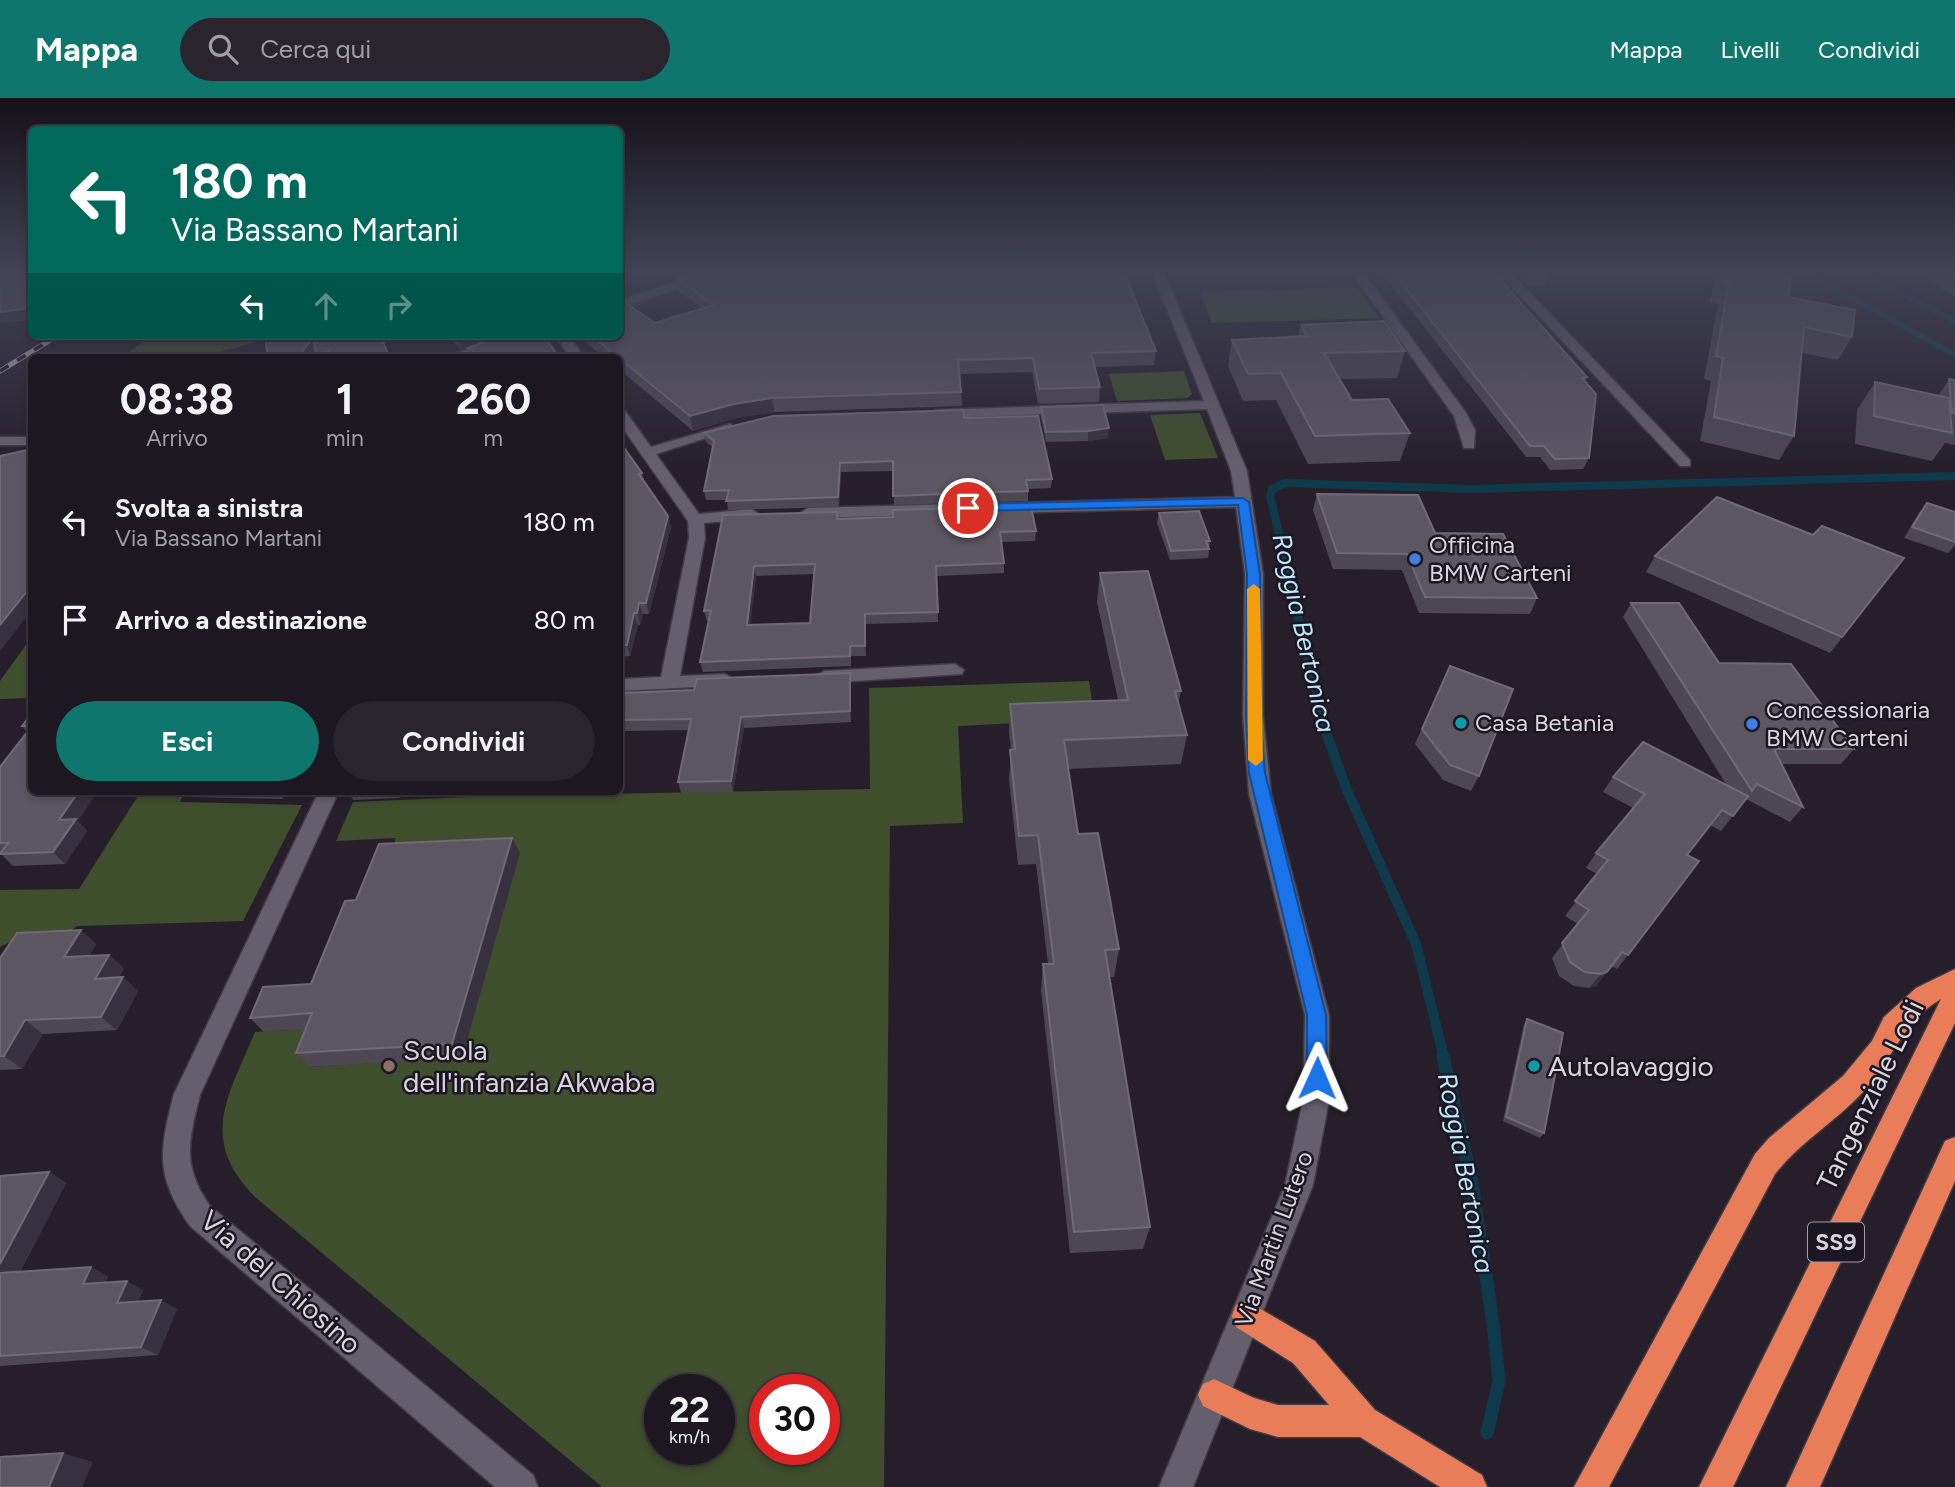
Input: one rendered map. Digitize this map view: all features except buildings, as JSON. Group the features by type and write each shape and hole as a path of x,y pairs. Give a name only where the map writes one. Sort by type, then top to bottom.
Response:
{"highway":[{"path":"1591,1487 1765,1164 1786,1140 1853,1085 1881,1049 1893,1025 1925,996 1955,979"},
{"name":"Tangenziale Lodi","path":"1716,1487 1955,997"},
{"path":"1803,1487 1955,1150"},
{"path":"1247,1316 1304,1352 1364,1421 1470,1487"},
{"path":"1214,1395 1250,1413 1278,1420 1364,1421"}],"street":[{"name":"Via Martin Lutero","path":"1176,1487 1299,1185 1316,1100 1317,1055 1317,1015 1308,972 1260,794 1253,716 1254,574 1238,468 1185,337"},
{"path":"1404,337 1461,416 1468,430 1469,445"},
{"path":"1565,337 1685,463"},
{"path":"462,354 506,340"},
{"path":"926,414 1214,405"},
{"path":"623,418 695,519 697,538 669,682"},
{"path":"648,452 743,424"},
{"path":"0,441 28,440"},
{"path":"10,457 28,454"},
{"path":"695,519 780,514 1243,502"},
{"path":"802,678 955,670"},
{"path":"623,685 749,680"},
{"name":"Via del Chiosino","path":"327,795 187,1094 175,1142 181,1189 200,1216 522,1487"}],"green space":[{"path":"145,340 265,340 211,354 127,354"},
{"path":"1184,371 1192,394 1187,398 1117,401 1109,374"},
{"path":"1200,413 1218,458 1165,460 1150,415"},
{"path":"28,642 28,698 0,699 0,681"},
{"path":"1089,681 1095,719 958,726 963,823 890,826 884,1487 602,1487 255,1197 238,1176 227,1156 223,1136 228,1097 255,1032 291,1030 303,999 310,1067 462,1057 519,853 389,859 396,838 336,841 353,802 870,789 869,688"},
{"path":"138,795 183,795 180,802 302,805 243,921 77,926 60,939 12,941 0,947 0,890 79,889"}],"waterway":[{"name":"Roggia Bertonica","path":"1922,337 1955,355"},
{"name":"Roggia Bertonica","path":"1324,726 1270,496 1272,489 1285,483 1472,489 1955,476"},
{"name":"Roggia Bertonica","path":"1323,724 1346,788 1416,944 1444,1058"},
{"name":"Roggia Bertonica","path":"1443,1056 1472,1183 1493,1323 1499,1381 1487,1433"}],"railway":[{"path":"0,371 50,340"}],"slow traffic":[{"path":"1254,589 1253,716 1256,760"}],"place":[{"name":"Officina BMW Carteni","path":"1415,559"},
{"name":"Casa Betania","path":"1461,723"},
{"name":"Concessionaria BMW Carteni","path":"1752,724"},
{"name":"Scuola dell'infanzia Akwaba","path":"389,1066"},
{"name":"Autolavaggio","path":"1534,1066"}],"route":[{"path":"968,508 1243,502 1254,574 1253,716 1257,773 1260,794 1317,1015 1317,1078"}]}
